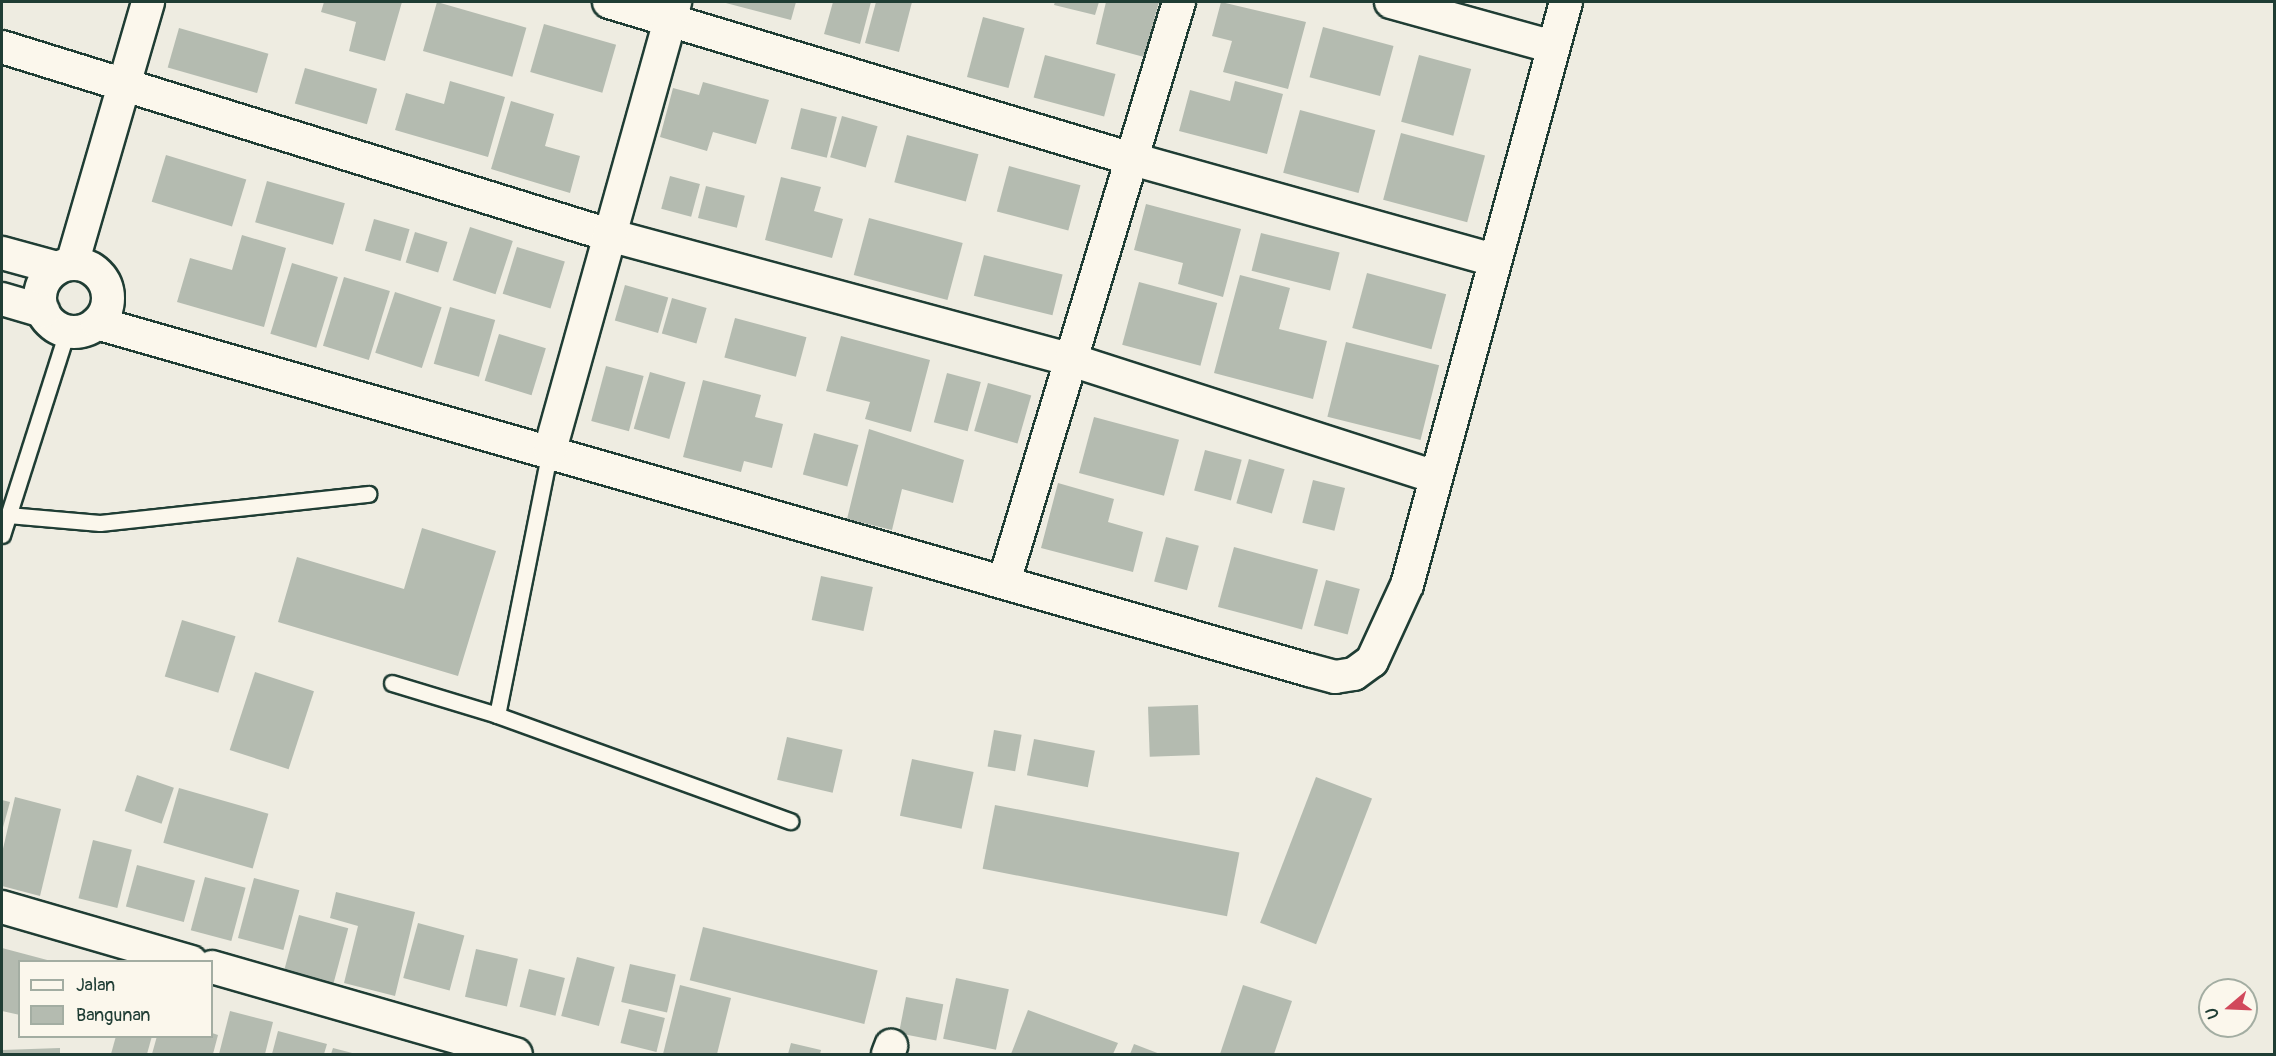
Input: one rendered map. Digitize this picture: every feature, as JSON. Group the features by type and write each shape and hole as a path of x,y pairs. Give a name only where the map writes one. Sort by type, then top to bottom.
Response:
{"street":[{"path":"43,311 42,287 64,266 125,83 148,2"},
{"path":"609,2 672,10 1132,159 1494,260"},
{"path":"1004,582 1179,2"},
{"path":"1391,2 1553,47"},
{"path":"97,322 550,450 1309,670 1335,677 1354,674 1372,662 1407,585 1566,2"},
{"path":"550,450 672,10"},
{"path":"2,46 609,235 1071,360 1436,477"},
{"path":"2,253 64,266 92,268 105,284 107,305 97,322 83,330 67,331 57,327 43,311 2,299"},
{"path":"2,907 184,960"},
{"path":"213,967 516,1054"}],"lane":[{"path":"2,535 67,331"},
{"path":"496,715 550,450"},
{"path":"8,515 100,524 368,494"},
{"path":"392,683 496,715 790,821"}],"building":[{"path":"324,2 402,2 385,61 349,51 356,22 321,12"},
{"path":"437,2 526,28 512,77 423,51"},
{"path":"722,2 796,2 791,20"},
{"path":"833,2 871,2 860,44 824,34"},
{"path":"876,2 912,2 899,52 865,43"},
{"path":"1055,2 1099,2 1095,15 1054,5"},
{"path":"1106,2 1159,2 1144,57 1096,44"},
{"path":"1221,2 1306,22 1288,89 1223,72 1232,41 1212,36"},
{"path":"983,17 1025,28 1008,88 967,77"},
{"path":"544,24 616,45 602,93 530,72"},
{"path":"1323,27 1394,46 1380,96 1310,77"},
{"path":"179,28 268,54 257,93 168,67"},
{"path":"1045,55 1116,74 1104,116 1034,98"},
{"path":"1419,55 1471,69 1453,136 1401,122"},
{"path":"305,68 377,89 367,124 295,104"},
{"path":"450,81 505,97 488,157 395,130 406,93 444,104"},
{"path":"1235,81 1283,94 1267,154 1179,131 1190,90 1230,101"},
{"path":"703,82 769,100 756,144 713,132 707,151 660,137 673,88 699,95"},
{"path":"511,101 554,114 545,146 580,156 570,193 491,169"},
{"path":"801,108 837,117 827,158 791,149"},
{"path":"1300,110 1375,130 1359,193 1283,173"},
{"path":"842,116 878,126 866,168 830,157"},
{"path":"1401,133 1485,156 1467,222 1383,200"},
{"path":"907,135 978,154 966,201 894,182"},
{"path":"166,155 246,180 232,226 152,202"},
{"path":"1009,166 1080,185 1068,231 997,211"},
{"path":"670,176 700,184 691,217 661,209"},
{"path":"781,177 821,187 814,211 843,219 832,258 765,240"},
{"path":"267,181 345,203 333,245 255,222"},
{"path":"706,186 745,196 737,228 698,218"},
{"path":"1146,204 1241,229 1223,297 1178,284 1183,263 1134,250"},
{"path":"869,218 963,243 947,300 854,275"},
{"path":"374,219 410,229 400,261 365,251"},
{"path":"470,227 513,241 495,294 453,280"},
{"path":"415,232 448,242 438,273 406,263"},
{"path":"1261,233 1340,253 1330,290 1252,271"},
{"path":"242,235 286,248 264,327 177,302 190,258 232,270"},
{"path":"517,247 565,262 550,308 503,294"},
{"path":"984,255 1063,275 1052,315 974,296"},
{"path":"292,263 338,277 316,348 270,334"},
{"path":"1367,273 1446,294 1431,349 1352,328"},
{"path":"1240,275 1290,288 1279,329 1327,341 1313,399 1214,373"},
{"path":"344,277 390,291 369,360 323,346"},
{"path":"1139,282 1217,303 1200,366 1122,345"},
{"path":"625,285 668,297 658,333 615,321"},
{"path":"395,292 442,307 422,368 375,353"},
{"path":"672,298 707,308 696,343 662,334"},
{"path":"450,307 495,320 479,377 434,364"},
{"path":"735,318 806,337 796,377 724,358"},
{"path":"499,334 546,348 532,395 485,381"},
{"path":"841,336 930,360 911,432 865,419 870,402 826,391"},
{"path":"1346,342 1439,365 1421,440 1327,417"},
{"path":"606,366 644,376 629,431 591,421"},
{"path":"650,372 686,382 669,439 634,429"},
{"path":"947,373 981,382 968,431 934,422"},
{"path":"703,380 761,395 755,417 783,424 772,468 744,461 741,472 683,457"},
{"path":"988,383 1031,395 1017,443 974,431"},
{"path":"1094,417 1179,440 1164,496 1079,473"},
{"path":"869,429 964,460 953,503 902,489 892,530 847,519"},
{"path":"814,433 858,445 847,486 803,475"},
{"path":"1205,450 1242,460 1231,500 1194,491"},
{"path":"1249,459 1285,469 1272,513 1236,503"},
{"path":"1313,480 1345,488 1334,531 1302,523"},
{"path":"1058,483 1114,499 1108,522 1143,532 1133,572 1041,548"},
{"path":"422,528 496,551 458,676 278,622 297,557 404,589"},
{"path":"1166,537 1199,546 1187,590 1154,581"},
{"path":"1234,547 1318,570 1302,629 1218,607"},
{"path":"821,576 873,587 863,631 812,620"},
{"path":"1326,580 1360,589 1348,634 1314,625"},
{"path":"182,620 236,636 218,693 165,676"},
{"path":"255,672 314,691 289,769 230,750"},
{"path":"1198,705 1200,755 1150,757 1148,707"},
{"path":"994,730 1022,735 1015,771 988,766"},
{"path":"787,737 843,750 833,793 777,780"},
{"path":"1034,739 1095,751 1088,787 1027,775"},
{"path":"912,759 974,772 962,829 900,816"},
{"path":"137,775 174,788 162,824 125,811"},
{"path":"1316,777 1372,799 1316,944 1260,923"},
{"path":"179,788 268,814 253,868 163,843"},
{"path":"15,797 61,809 40,896 2,886 2,853"},
{"path":"2,800 10,802 2,831"},
{"path":"995,805 1239,853 1227,916 983,869"},
{"path":"93,840 132,850 117,908 78,898"},
{"path":"137,865 195,881 184,922 126,907"},
{"path":"205,877 246,888 231,941 191,930"},
{"path":"254,878 299,890 283,950 238,938"},
{"path":"336,892 415,912 395,996 344,983 358,926 330,918"},
{"path":"299,915 348,928 333,985 284,972"},
{"path":"418,923 464,935 450,990 403,978"},
{"path":"703,927 878,971 864,1024 690,980"},
{"path":"2,948 47,960 18,960 18,1015 2,1011"},
{"path":"476,949 518,959 507,1006 465,997"},
{"path":"577,957 615,967 599,1026 561,1016"},
{"path":"630,964 676,975 667,1013 621,1002"},
{"path":"529,969 565,978 555,1016 520,1007"},
{"path":"956,978 1009,989 996,1050 943,1039"},
{"path":"680,985 731,998 717,1054 663,1054"},
{"path":"1243,985 1292,1001 1274,1054 1220,1054"},
{"path":"906,997 943,1004 936,1041 899,1033"},
{"path":"629,1009 665,1018 656,1052 621,1043"},
{"path":"1028,1010 1118,1043 1113,1054 1011,1054"},
{"path":"230,1011 273,1022 265,1054 219,1054"},
{"path":"278,1031 327,1044 324,1054 272,1054"},
{"path":"213,1033 218,1035 213,1054 152,1054 156,1038 213,1038"},
{"path":"115,1038 151,1038 147,1054 111,1054"},
{"path":"791,1043 821,1050 820,1054 788,1054"},
{"path":"1134,1044 1160,1054 1130,1054"},
{"path":"60,1048 60,1054 2,1054 2,1050"},
{"path":"333,1048 356,1054 331,1054"}]}
